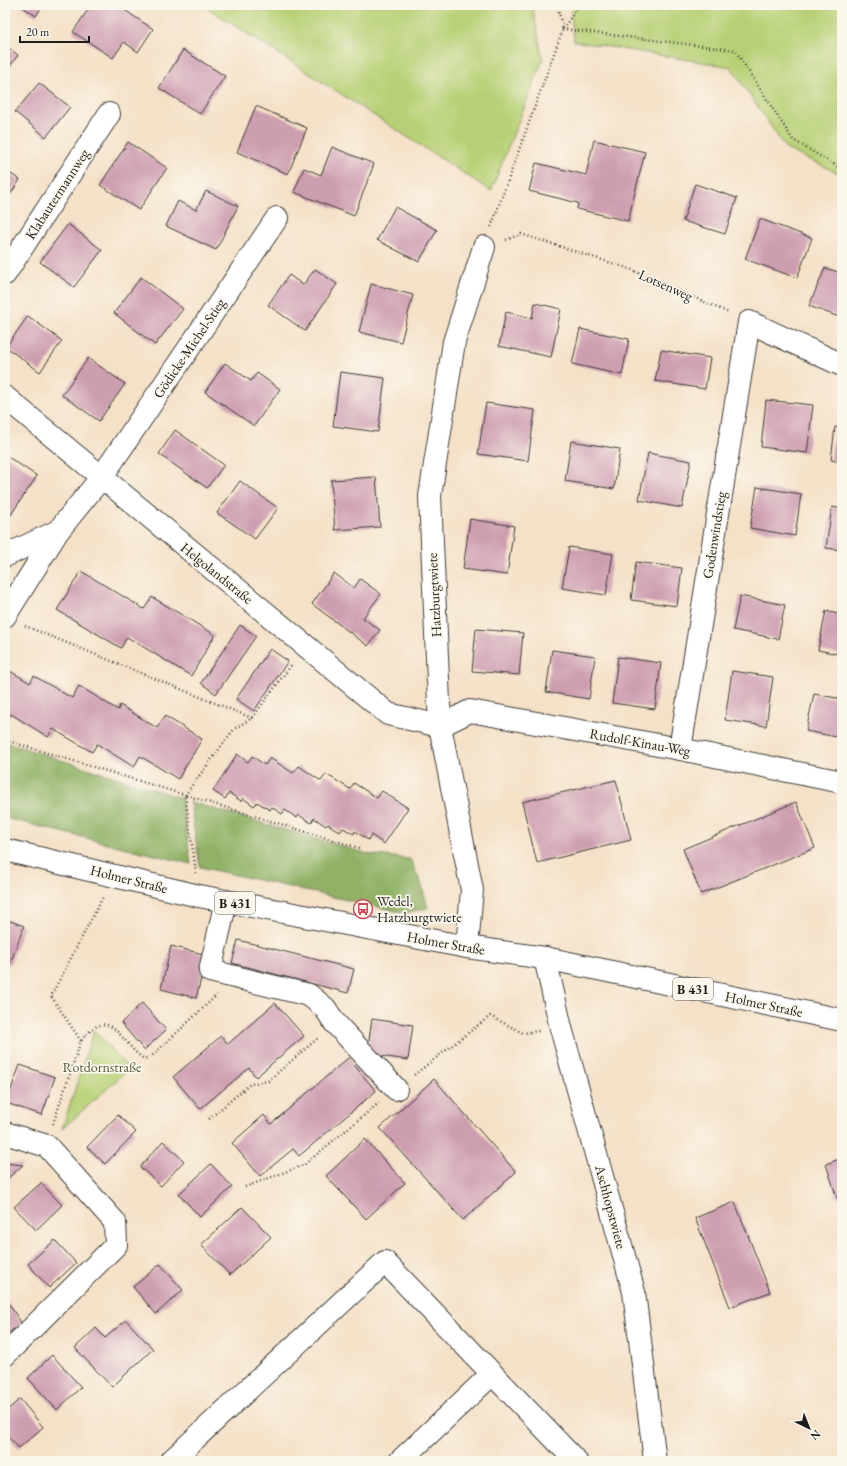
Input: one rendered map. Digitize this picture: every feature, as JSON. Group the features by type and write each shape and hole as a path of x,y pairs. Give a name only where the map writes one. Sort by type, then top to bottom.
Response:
{"street":[{"name":"Klabautermannweg","path":"5,274 109,114"},
{"name":"Gödicke-Michel-Stieg","path":"8,607 58,531 101,478 277,218"},
{"name":"Hatzburgtwiete","path":"467,947 472,890 440,726 430,496 454,342 484,247"},
{"path":"749,322 842,365"},
{"name":"Godenwindstieg","path":"680,749 749,322"},
{"name":"Helgolandstraße","path":"5,397 388,714 440,726"},
{"path":"5,556 58,531"},
{"name":"Rudolf-Kinau-Weg","path":"440,726 470,711 680,749 842,782"},
{"name":"Holmer Straße","path":"5,850 199,896 467,947 545,958 842,1020"},
{"path":"226,901 210,971 309,995 325,1008 335,1023 396,1089"},
{"name":"Aschhopstwiete","path":"545,958 563,1036 634,1292 655,1461"},
{"path":"5,1133 46,1146 115,1222 116,1245 5,1355"},
{"path":"171,1461 385,1262 576,1461"},
{"path":"400,1461 492,1374"}],"path":[{"path":"557,5 563,29"},
{"path":"484,247 563,29 579,5"},
{"path":"563,29 735,50 793,140 842,169"},
{"name":"Lotsenweg","path":"484,247 521,234 630,268 749,322"},
{"path":"8,607 21,625 252,718"},
{"path":"199,896 185,794 234,729 252,718 306,646"},
{"path":"5,740 359,848"},
{"path":"81,1041 51,996 114,875"},
{"path":"46,1146 81,1041 94,1026 98,1024 106,1025 115,1029 137,1054 144,1059 152,1056 236,977"},
{"path":"209,1119 250,1084 268,1081 335,1023"}],"green space":[{"path":"203,5 532,5 543,60 491,191"},
{"path":"570,5 842,5 842,175 786,149 731,67 574,41"},
{"path":"5,742 181,798 191,864 5,818"},
{"path":"190,802 368,854 410,859 421,883 428,908 405,913 200,867"},
{"name":"Rotdornstraße","path":"94,1030 129,1069 62,1129"}],"building":[{"path":"20,5 43,5 36,16"},
{"path":"91,5 117,5 153,29 138,52 124,42 113,58 73,32"},
{"path":"5,45 18,55 5,73"},
{"path":"183,50 225,76 200,114 159,88"},
{"path":"39,83 70,107 46,137 15,112"},
{"path":"256,106 307,128 288,174 237,152"},
{"path":"594,140 645,152 628,221 577,209 578,203 529,191 536,163 586,175"},
{"path":"128,142 167,168 139,210 100,185"},
{"path":"332,147 374,164 354,216 294,192 304,168 321,175"},
{"path":"5,170 20,180 5,202"},
{"path":"695,184 737,198 725,234 683,221"},
{"path":"206,191 238,206 216,250 166,226 178,201 196,210"},
{"path":"395,207 437,230 419,262 377,240"},
{"path":"760,219 812,238 797,278 745,259"},
{"path":"68,224 102,250 74,287 40,262"},
{"path":"825,268 842,273 842,318 809,306"},
{"path":"315,269 337,284 305,331 268,305 289,275 303,285"},
{"path":"141,277 183,309 155,345 114,313"},
{"path":"371,284 413,295 401,342 359,332"},
{"path":"535,303 561,309 551,357 499,346 506,312 532,318"},
{"path":"28,316 62,341 40,372 6,347"},
{"path":"580,329 629,339 622,375 572,364"},
{"path":"661,350 710,358 705,389 655,381"},
{"path":"88,358 125,384 99,421 62,395"},
{"path":"225,363 251,381 257,373 280,389 254,426 205,392"},
{"path":"340,372 385,378 378,432 333,426"},
{"path":"766,400 813,405 807,453 761,447"},
{"path":"486,403 535,410 528,461 478,454"},
{"path":"835,427 842,428 842,462 831,460"},
{"path":"175,430 224,465 207,488 159,454"},
{"path":"571,441 620,449 614,489 565,481"},
{"path":"648,453 691,461 682,508 639,500"},
{"path":"5,455 37,476 10,516 5,513"},
{"path":"376,477 380,527 335,530 331,480"},
{"path":"240,481 278,508 255,539 217,513"},
{"path":"757,487 801,494 795,536 750,528"},
{"path":"832,507 842,509 842,550 826,548"},
{"path":"470,519 514,526 507,575 463,569"},
{"path":"569,547 613,554 606,595 562,588"},
{"path":"636,562 682,568 677,606 631,600"},
{"path":"81,571 144,609 152,597 215,635 191,676 127,637 121,648 57,610"},
{"path":"334,573 354,588 360,579 381,594 363,618 380,630 368,646 312,604"},
{"path":"740,596 785,605 778,639 733,630"},
{"path":"826,611 842,615 842,655 818,650"},
{"path":"240,625 256,636 216,694 201,683"},
{"path":"476,629 523,633 519,675 472,671"},
{"path":"270,649 288,661 254,711 236,699"},
{"path":"552,650 595,656 589,699 546,692"},
{"path":"618,657 661,663 655,709 612,703"},
{"path":"5,668 30,683 34,676 72,698 79,686 118,710 120,705 157,728 165,716 202,739 178,779 140,756 134,767 97,744 92,752 53,729 48,737 11,714 5,721"},
{"path":"732,671 773,677 766,726 725,720"},
{"path":"814,694 842,699 842,738 806,731"},
{"path":"237,754 248,762 252,756 265,765 270,758 293,773 299,766 321,781 326,774 350,789 354,783 377,798 382,791 408,808 384,844 371,835 368,840 355,831 354,834 343,828 340,832 328,824 326,826 314,818 311,823 299,815 297,818 285,810 282,814 272,807 270,810 257,802 254,806 243,798 241,801 229,793 225,799 213,791"},
{"path":"616,780 631,840 537,863 522,802"},
{"path":"796,802 815,848 701,894 683,849"},
{"path":"5,919 24,926 10,964 5,962"},
{"path":"238,940 354,969 348,993 232,963"},
{"path":"171,946 207,955 196,998 161,989"},
{"path":"142,1003 166,1030 144,1050 121,1023"},
{"path":"275,1003 304,1036 256,1077 249,1068 200,1109 173,1077 221,1036 228,1044"},
{"path":"372,1019 413,1025 408,1060 367,1054"},
{"path":"348,1058 376,1091 299,1156 293,1149 260,1176 232,1143 264,1115 271,1124"},
{"path":"20,1065 55,1077 42,1115 6,1103"},
{"path":"434,1079 516,1172 463,1220 380,1128"},
{"path":"118,1115 136,1132 105,1164 87,1147"},
{"path":"365,1139 405,1183 366,1219 326,1176"},
{"path":"163,1141 184,1161 161,1186 140,1167"},
{"path":"842,1158 842,1197 837,1198 826,1164"},
{"path":"5,1163 23,1165 5,1181"},
{"path":"211,1164 232,1187 200,1217 179,1194"},
{"path":"41,1183 62,1205 36,1230 14,1207"},
{"path":"735,1202 770,1292 730,1307 695,1218"},
{"path":"242,1207 271,1237 230,1275 201,1245"},
{"path":"55,1240 76,1263 49,1288 28,1264"},
{"path":"160,1264 183,1290 156,1314 133,1287"},
{"path":"5,1298 22,1324 5,1335"},
{"path":"126,1320 153,1349 112,1387 75,1348 96,1328 105,1338"},
{"path":"52,1355 81,1387 57,1410 28,1378"},
{"path":"20,1399 43,1427 19,1448 5,1433 5,1412"}],"place":[{"name":"Wedel, Hatzburgtwiete","path":"363,909"}]}
